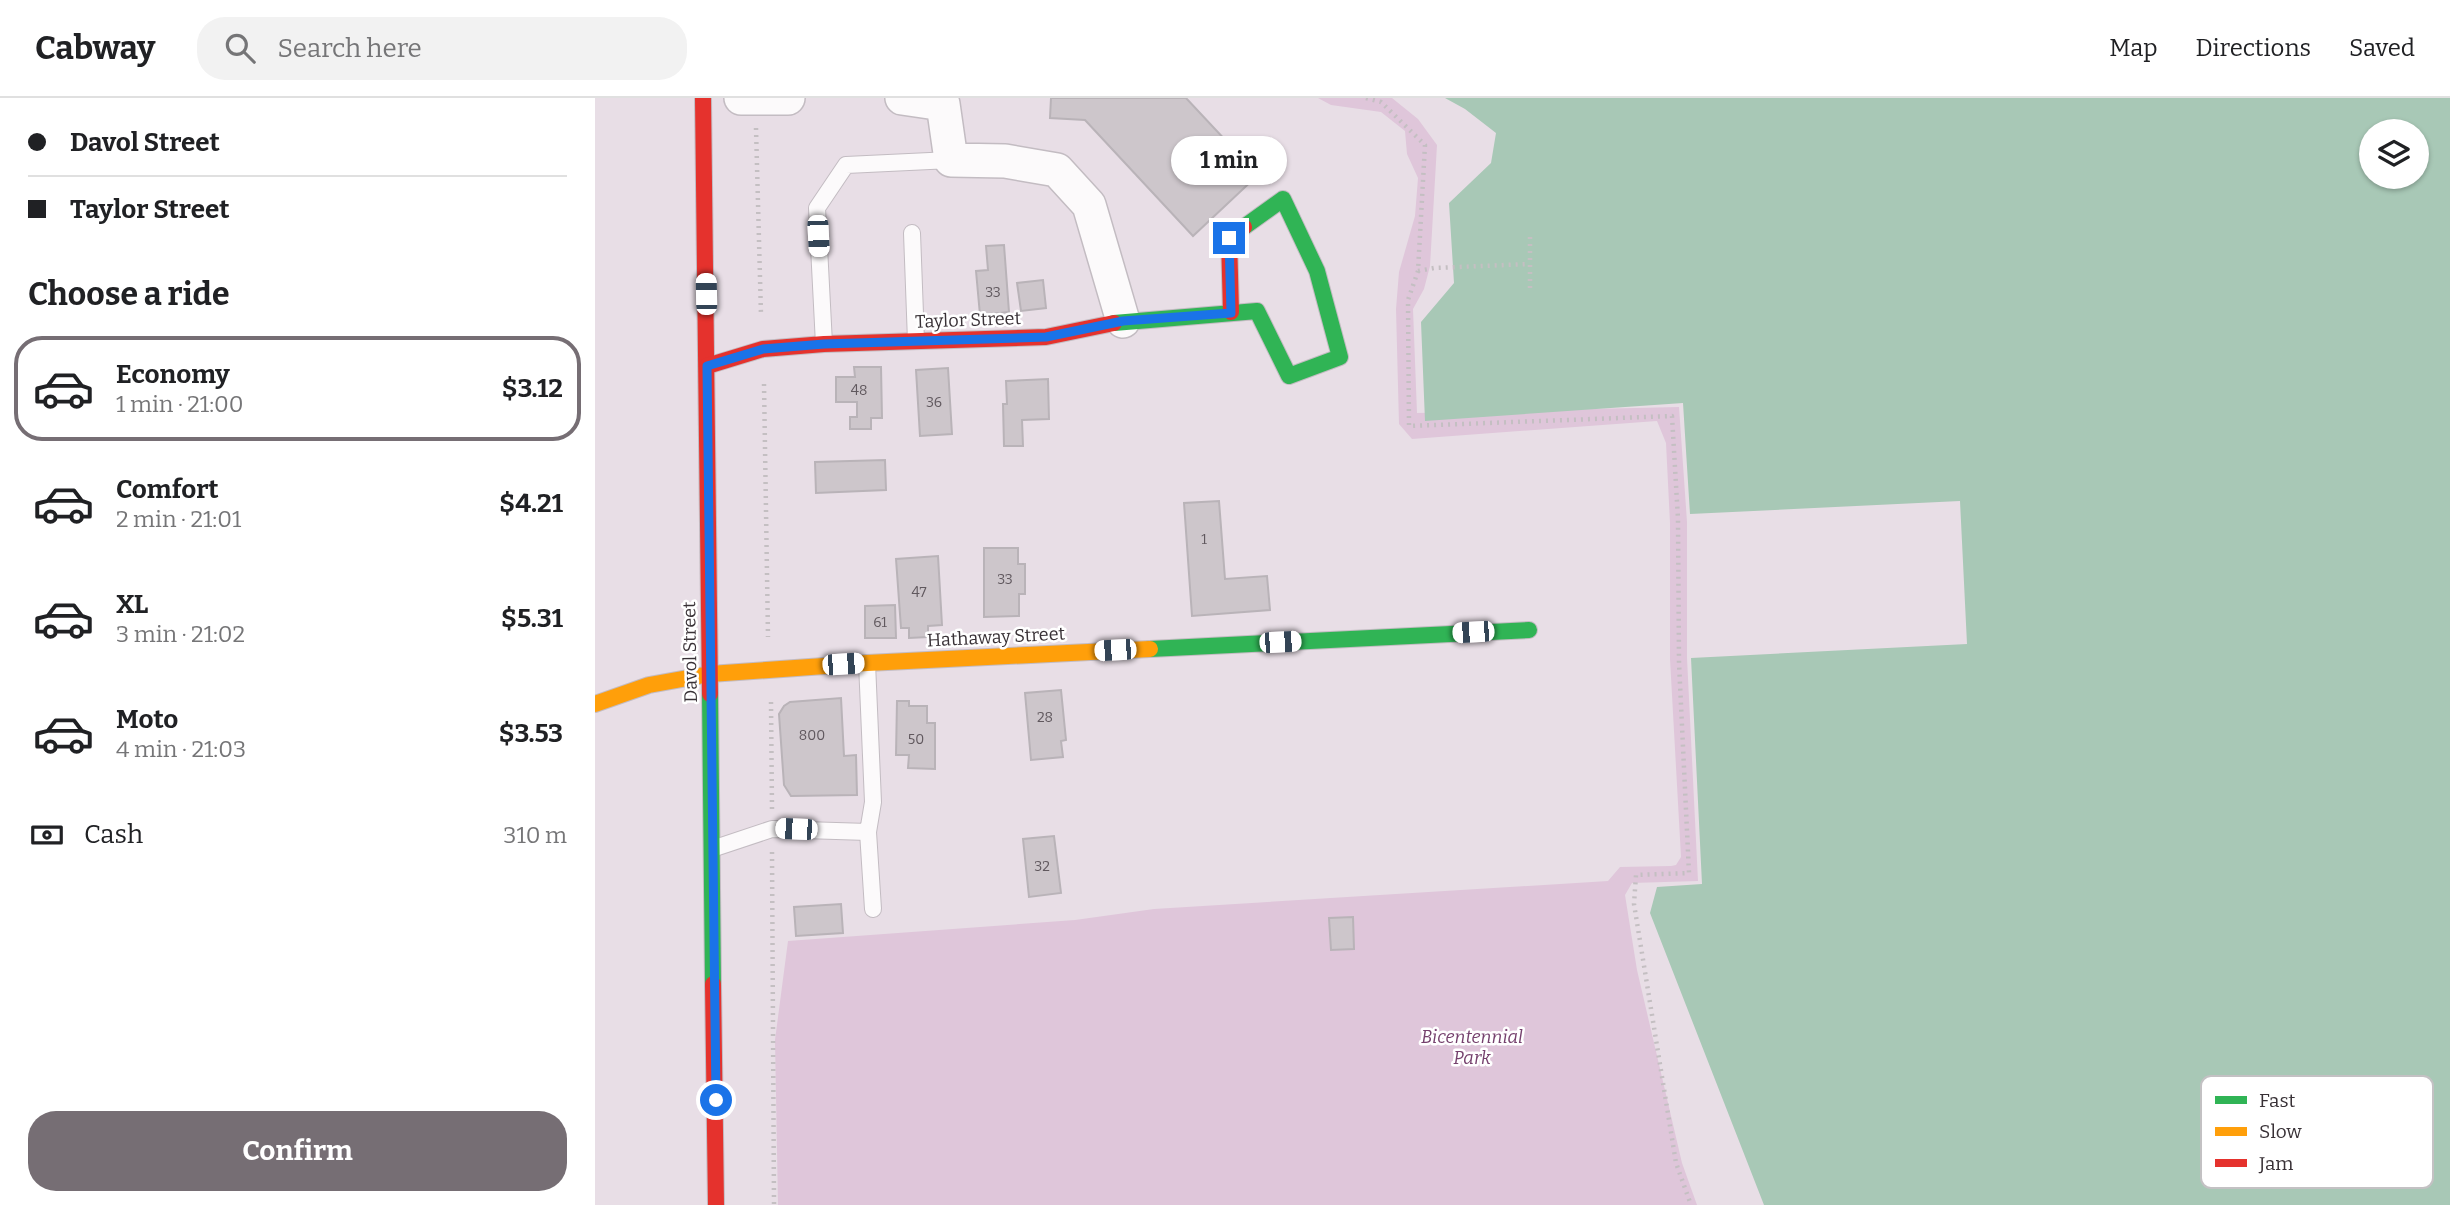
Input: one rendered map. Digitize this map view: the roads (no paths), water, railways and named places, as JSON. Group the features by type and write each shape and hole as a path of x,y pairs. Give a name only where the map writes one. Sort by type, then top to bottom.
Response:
{"main road":[{"name":"Davol Street","path":"703,98 716,1205"},
{"name":"Taylor Street","path":"707,366 763,349 824,344 1046,337 1123,321 1231,313 1257,311 1289,376 1340,357 1317,271 1283,199 1229,238 1231,313"},
{"name":"Hathaway Street","path":"595,704 649,685 710,674 867,663 1529,630"}],"street":[{"path":"741,98 788,98"},
{"path":"902,98 943,104 951,160 1005,162 1057,170 1089,205 1123,321"}],"lane":[{"path":"824,344 817,208 846,165 951,160"},
{"path":"912,233 916,341"},
{"path":"867,663 873,802 868,832 873,909"},
{"path":"712,849 772,829 868,832"}],"park label":[{"name":"Bicentennial Park","path":"1472,1047"}]}
